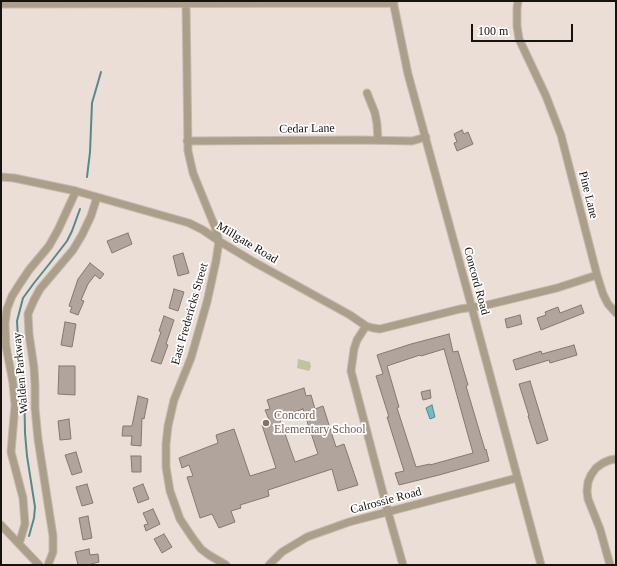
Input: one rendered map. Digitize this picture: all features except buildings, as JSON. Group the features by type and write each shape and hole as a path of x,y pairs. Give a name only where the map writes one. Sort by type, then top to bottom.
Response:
{"street":[{"name":"Pine Lane","path":"518,1 517,26 519,39 546,96 561,135 597,275 608,304 616,312"},
{"path":"1,4 393,2"},
{"name":"Concord Road","path":"393,2 408,74 540,565"},
{"name":"East Fredericks Street","path":"186,3 188,151 193,174 219,241 207,302 191,358 174,400 168,426 166,462 170,491 180,519 201,549 208,555 226,565"},
{"path":"367,93 375,113 378,140"},
{"name":"Cedar Lane","path":"187,141 412,141 426,137"},
{"name":"Millgate Road","path":"1,177 14,178 76,191 189,223 254,262 350,315 366,326 373,328 380,329 460,309 472,308"},
{"name":"Walden Parkway","path":"19,544 25,524 22,498 11,452 15,405 13,383 6,346 5,323 7,309 12,296 19,285 29,270 49,246 76,191"},
{"name":"Walden Parkway","path":"48,565 53,552 53,536 38,439 35,408 34,368 29,334 28,314 40,289 73,250 82,235 91,216 97,197"},
{"path":"472,308 557,288 597,275"},
{"path":"366,326 354,349 352,371 403,565"},
{"path":"610,565 600,529 588,499 587,491 588,482 596,468 603,463 616,458"},
{"name":"Calrossie Road","path":"270,565 282,552 307,537 349,522 517,478"},
{"path":"1,525 39,565"}],"green space":[{"path":"298,359 310,362 311,367 309,371 297,368"}],"water":[{"path":"432,405 435,417 430,419 426,408"}],"waterway":[{"path":"87,177 90,152 92,103 101,72"},
{"path":"29,536 34,518 35,507 27,456 24,378 22,357 18,339 17,321 23,298 67,241 80,209"}],"place":[{"name":"Concord Elementary School","path":"266,423"}]}
